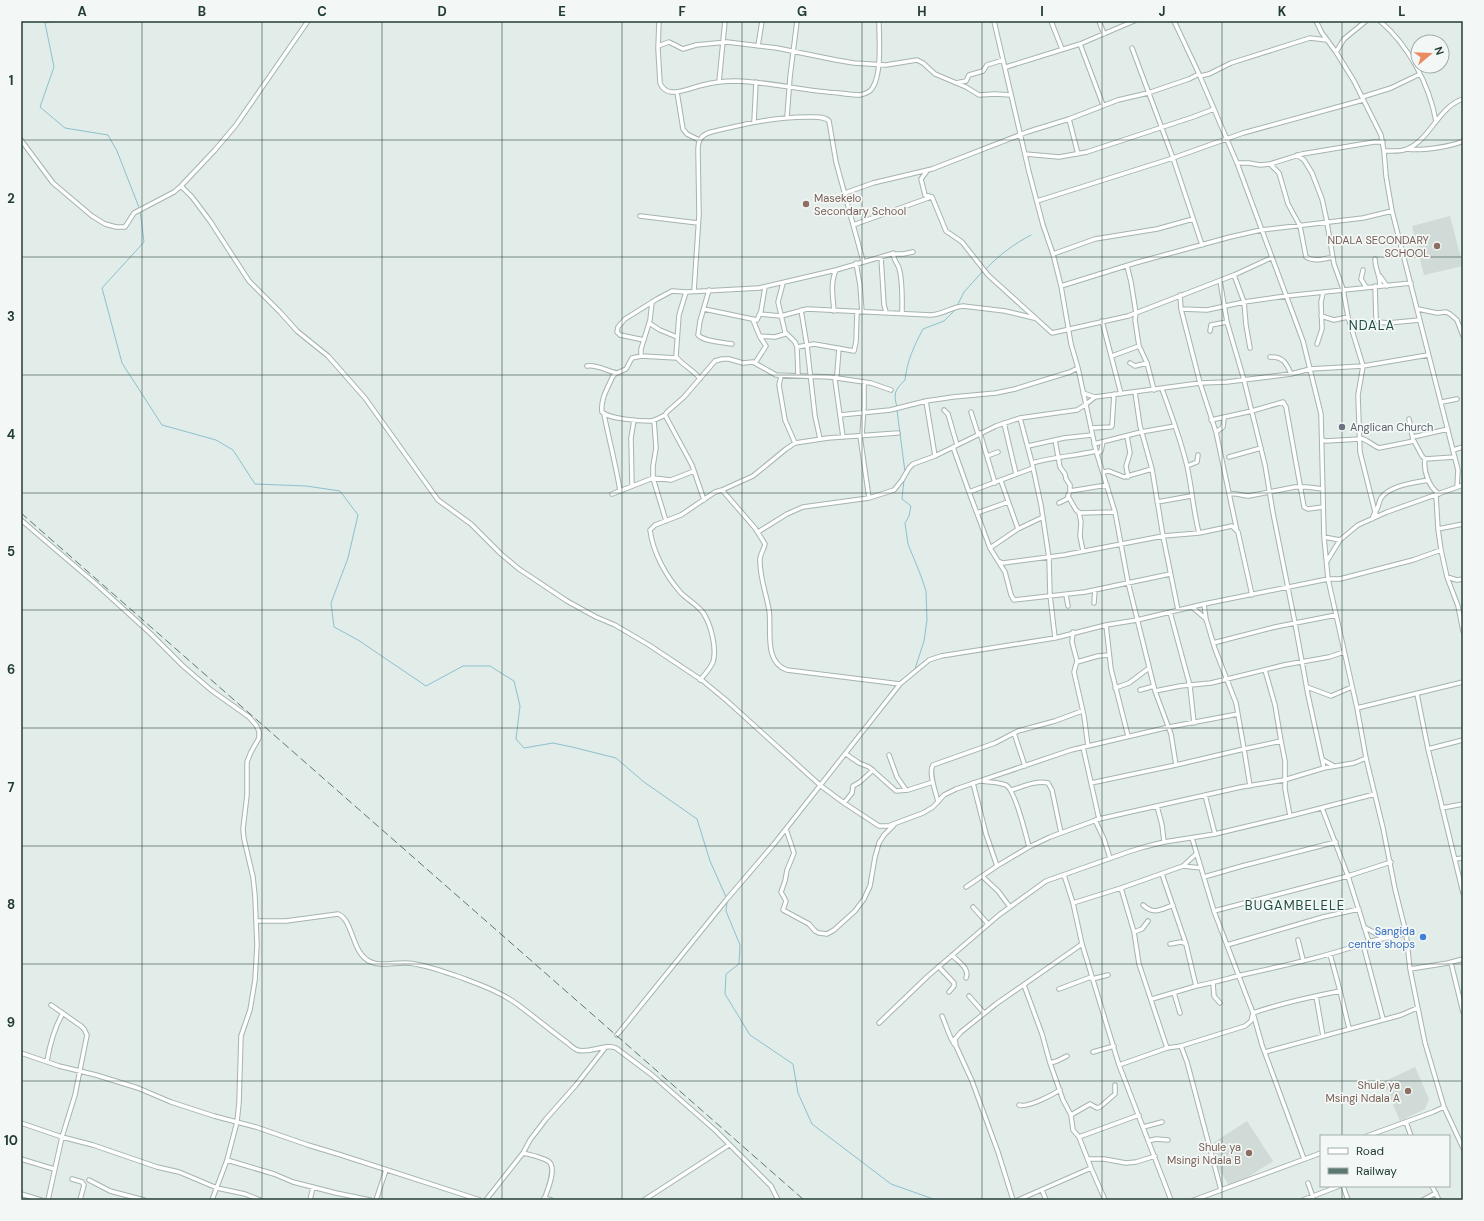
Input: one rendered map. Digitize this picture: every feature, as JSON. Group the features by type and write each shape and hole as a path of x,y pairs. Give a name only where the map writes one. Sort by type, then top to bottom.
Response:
{"street":[{"path":"21,140 57,187 92,216 105,224 116,227 125,227 134,214 174,192 215,150 236,125 308,21"},
{"path":"658,21 659,73 662,87 668,92 677,92 719,82 756,82 827,92 863,94 873,88 879,65 879,21"},
{"path":"719,82 725,21"},
{"path":"758,46 762,21"},
{"path":"787,117 797,21"},
{"path":"994,21 1006,67 1025,154 1043,225 1053,254 1061,286 1074,355 1094,444 1115,512 1128,582 1137,620 1155,691 1169,727 1176,765"},
{"path":"1051,21 1062,49"},
{"path":"1099,21 1104,34"},
{"path":"1006,67 1080,44 1134,21"},
{"path":"1174,21 1237,163 1303,341 1320,414 1324,537 1328,579 1357,708 1366,758 1406,933 1410,969 1425,1043 1444,1106 1463,1148"},
{"path":"1316,21 1363,98 1383,142 1386,176 1392,211 1455,457 1459,474 1457,487"},
{"path":"1336,52 1344,40 1366,21"},
{"path":"1380,21 1396,38 1410,59"},
{"path":"845,192 873,183 927,171 1021,134 1069,119 1103,105 1127,97 1148,93 1199,75 1209,74 1231,63 1310,38 1327,40"},
{"path":"658,46 669,42 683,49 696,45 723,42 777,48 843,62 888,65 917,60 923,63 935,74 968,88 981,96 995,94 1011,95"},
{"path":"1080,44 1103,105"},
{"path":"1132,48 1173,158 1202,244"},
{"path":"956,83 966,81 969,75 983,71 987,65 1003,60"},
{"path":"1037,201 1173,158 1226,139 1363,98 1391,88 1420,74 1428,91 1436,121"},
{"path":"754,122 756,82"},
{"path":"677,92 683,129 687,134 699,140"},
{"path":"1407,149 1425,134 1450,107 1463,99"},
{"path":"1025,154 1059,157 1078,154 1105,147 1214,109"},
{"path":"694,291 699,195 699,140 705,134 754,122 787,117 822,118 829,121 836,162 863,261"},
{"path":"1069,119 1078,154"},
{"path":"1384,151 1407,149 1422,150 1449,146 1463,141"},
{"path":"1237,163 1260,165 1270,164 1297,155 1374,142 1383,142"},
{"path":"1297,155 1304,160 1312,173 1322,198 1332,257 1343,289 1348,317 1364,366 1358,396 1360,455 1375,512 1378,516"},
{"path":"1270,164 1279,173 1288,204 1300,226 1307,258 1322,260 1332,257"},
{"path":"927,171 922,177 921,181 925,195 932,197"},
{"path":"181,186 205,214 249,281 297,331 328,356 365,398 438,500 472,524 502,554 528,575 567,601 596,617 615,625 649,645 700,680 726,700 821,786 881,827 895,824 931,809 944,795 948,793 1060,753 1169,727 1238,714"},
{"path":"853,225 932,197"},
{"path":"932,197 946,231 962,242 988,276 1052,333 1136,313 1220,281 1271,258"},
{"path":"1061,286 1202,244 1261,230 1363,218 1392,211"},
{"path":"640,216 698,223"},
{"path":"1053,254 1095,239 1157,229 1193,219"},
{"path":"644,340 620,334 617,332 617,329 625,319 672,291 686,292 765,287 836,270 893,253 903,254 913,252"},
{"path":"893,253 894,261 898,266 902,286 902,313"},
{"path":"881,257 884,305 886,312"},
{"path":"1375,259 1375,264 1387,286"},
{"path":"797,347 814,344 853,351 855,350 860,285 856,263"},
{"path":"1127,266 1136,313 1135,320 1138,331 1139,346 1147,363 1154,390"},
{"path":"834,311 832,285 836,270"},
{"path":"1363,270 1361,279 1366,287"},
{"path":"1234,275 1244,302 1250,348"},
{"path":"1380,275 1380,286"},
{"path":"1405,284 1410,277"},
{"path":"1220,281 1224,306 1261,448 1306,688 1324,768"},
{"path":"783,282 778,301 786,334 794,341 797,347 798,375"},
{"path":"1181,310 1207,310 1244,302 1286,296 1411,283"},
{"path":"1374,286 1376,318 1378,322 1388,323 1420,320"},
{"path":"704,309 753,320 758,319 765,287"},
{"path":"709,290 700,321 699,336 712,341 732,344"},
{"path":"686,292 679,315 677,358 693,370 700,379"},
{"path":"1317,344 1322,329 1320,316 1323,292"},
{"path":"1180,295 1181,310 1200,384 1216,432 1252,595"},
{"path":"641,356 641,349 649,323 652,302"},
{"path":"760,314 781,316 807,309 938,314 957,306 963,306 1005,311 1036,318"},
{"path":"1418,309 1437,313 1448,313 1457,320 1463,321"},
{"path":"801,310 807,346 815,416 820,439"},
{"path":"1320,316 1334,320 1348,317"},
{"path":"753,320 766,347 755,363"},
{"path":"1457,320 1463,336"},
{"path":"1102,321 1121,394"},
{"path":"1210,331 1211,325 1228,322"},
{"path":"649,323 660,330 677,337"},
{"path":"760,336 775,337 786,334"},
{"path":"1112,356 1139,346"},
{"path":"838,348 838,374 835,380 843,437"},
{"path":"1083,393 1095,397 1291,374 1310,369 1364,366 1428,355"},
{"path":"620,491 602,409 604,396 613,376 626,369 633,358 641,356 677,358"},
{"path":"1270,357 1278,357 1283,360 1291,374"},
{"path":"604,414 634,420 654,420 665,415 666,412 684,398 712,364 718,360 729,359 743,363 755,363 773,374 781,376 798,375 836,378 864,382 891,390"},
{"path":"1130,363 1135,366 1147,363"},
{"path":"587,366 594,365 606,371 617,373"},
{"path":"840,415 890,410 926,401 1005,391 1070,372 1078,368"},
{"path":"781,376 779,385 785,420 795,443"},
{"path":"864,382 864,412 861,436 869,498"},
{"path":"1162,389 1187,466 1191,496 1199,532"},
{"path":"1135,392 1141,432 1152,469 1170,574 1178,610"},
{"path":"1091,428 1112,426 1114,394"},
{"path":"758,532 787,514 803,507 869,498 894,490 911,466 917,462 935,456 979,433 1020,418 1072,411 1085,406 1095,397"},
{"path":"1442,402 1457,399"},
{"path":"926,401 935,456"},
{"path":"1211,420 1252,411 1281,402 1284,404 1300,487 1306,508 1323,507"},
{"path":"944,410 948,415 955,446 969,492 990,548 1006,574 1011,595 1014,600 1050,595 1066,595 1170,574"},
{"path":"971,412 995,483"},
{"path":"665,415 694,471 704,500"},
{"path":"1020,418 1032,463 1049,558 1050,595 1055,638"},
{"path":"1216,432 1223,428 1224,418"},
{"path":"1409,419 1413,439 1425,459 1424,463 1430,486 1437,494 1438,529 1441,550 1447,577 1458,606 1463,631"},
{"path":"632,486 631,438 634,420"},
{"path":"654,420 656,448 653,478 666,521"},
{"path":"1004,423 1016,474"},
{"path":"1094,444 1141,432 1175,426"},
{"path":"1322,440 1326,441 1360,438 1369,440 1379,448 1448,430"},
{"path":"700,680 713,661 714,648 712,635 704,613 682,594 660,561 650,530 654,525 681,515 718,490 722,490 753,476 795,443 820,439 898,433"},
{"path":"1028,446 1055,440 1092,435"},
{"path":"1127,436 1130,452 1126,466 1128,476"},
{"path":"1055,440 1057,458 1060,468 1065,474 1069,484 1070,491 1066,500 1059,503"},
{"path":"1032,463 1101,451 1103,442"},
{"path":"1453,450 1463,447"},
{"path":"1229,458 1261,448"},
{"path":"987,456 998,452"},
{"path":"1187,466 1197,462 1198,455"},
{"path":"1425,459 1455,457"},
{"path":"969,492 1033,468"},
{"path":"1103,472 1109,471 1120,476 1128,476 1152,469"},
{"path":"612,494 653,478 671,480 694,471"},
{"path":"1372,519 1378,509 1381,498 1387,492 1428,480"},
{"path":"1001,481 1018,529"},
{"path":"1070,491 1107,484"},
{"path":"1326,562 1340,540 1358,525 1378,516 1463,485"},
{"path":"1230,494 1239,493 1244,496 1249,496 1289,487 1307,486 1323,489"},
{"path":"722,490 741,510 758,532 765,545 761,555 760,572 769,610 770,646 778,664 787,670 900,684"},
{"path":"1068,496 1079,512 1081,522 1080,536 1083,551"},
{"path":"1157,502 1191,496"},
{"path":"977,513 1008,502"},
{"path":"1079,512 1089,514 1115,512"},
{"path":"990,548 1018,529 1042,517"},
{"path":"21,520 96,584 151,634 180,664 211,690 249,717 256,725 258,731 259,738 247,762 247,795 243,829 254,884 257,921 253,998 248,1018 241,1036 240,1103 237,1122 227,1160 212,1200"},
{"path":"998,561 1008,562 1049,558 1163,536 1199,532 1232,526 1236,520"},
{"path":"1438,529 1463,524"},
{"path":"1232,526 1238,532"},
{"path":"1324,537 1340,540"},
{"path":"617,1035 821,786 900,684 925,662 936,657 1055,638 1074,632 1137,620 1204,604 1328,579 1340,579 1441,550"},
{"path":"1447,577 1457,580 1463,579"},
{"path":"1094,603 1095,590"},
{"path":"1066,595 1068,606"},
{"path":"1204,604 1206,619 1213,643 1233,694 1238,714 1250,786"},
{"path":"1192,607 1206,619"},
{"path":"1170,612 1190,686 1194,723"},
{"path":"1213,643 1250,633 1336,615"},
{"path":"1106,625 1109,655 1128,736"},
{"path":"1074,632 1072,642 1076,662 1074,672 1088,746"},
{"path":"1155,691 1206,684 1226,678 1329,657 1344,652"},
{"path":"1076,662 1098,656 1109,655"},
{"path":"1116,688 1129,683 1149,668"},
{"path":"1265,670 1275,705 1285,761 1284,780 1290,816"},
{"path":"1357,708 1463,682"},
{"path":"1140,690 1154,686"},
{"path":"1306,688 1317,690 1331,696 1352,687"},
{"path":"1417,694 1442,808 1461,877 1463,894"},
{"path":"938,802 931,769 933,765 995,743 1014,733 1082,711"},
{"path":"1014,733 1024,766"},
{"path":"1428,749 1463,740"},
{"path":"1091,783 1281,741"},
{"path":"1083,747 1097,820 1110,858"},
{"path":"846,754 856,762 868,765 895,790 906,790 933,782"},
{"path":"890,755 897,777 906,790"},
{"path":"966,887 1029,847 1061,833 1097,820 1205,795 1284,780 1324,768 1354,763 1366,758"},
{"path":"1323,760 1335,767"},
{"path":"844,803 852,793 853,786 860,782 873,770"},
{"path":"980,781 1005,785 1011,790 1016,801 1029,847"},
{"path":"1011,790 1032,784 1043,782 1048,783 1052,790 1061,833"},
{"path":"973,783 988,840 997,866"},
{"path":"879,1023 952,955 988,924 1041,884 1110,858 1164,842 1215,834 1375,794"},
{"path":"1205,795 1215,834"},
{"path":"1442,808 1463,804"},
{"path":"1157,806 1162,825 1164,842"},
{"path":"1322,808 1348,876 1369,942"},
{"path":"786,829 794,853 786,870 785,881 781,892 786,901 783,910 809,924 816,932 825,934 834,930 855,911 864,899 870,886 879,843 885,833 895,824"},
{"path":"1192,838 1214,911 1304,1160"},
{"path":"1204,877 1336,842"},
{"path":"1073,903 1183,866 1196,854"},
{"path":"1455,859 1463,858"},
{"path":"1214,911 1348,876 1391,862"},
{"path":"1183,866 1201,868"},
{"path":"1162,874 1186,944 1196,986"},
{"path":"1064,875 1073,903 1082,944 1119,1065 1171,1200"},
{"path":"983,877 998,891 1010,907"},
{"path":"1121,888 1134,932 1139,964 1168,1048"},
{"path":"1143,905 1153,911 1173,905"},
{"path":"973,907 988,924"},
{"path":"1227,945 1323,917 1359,909"},
{"path":"257,921 286,921 334,914 341,915 344,917 360,953 372,962 379,964 407,963 419,965 455,976 503,996 576,1049 596,1050 612,1046 616,1048 652,1075 730,1145 771,1186 778,1200"},
{"path":"1134,932 1142,929 1148,922"},
{"path":"1364,927 1385,939"},
{"path":"1152,999 1196,986 1330,954 1406,933"},
{"path":"1298,940 1303,960"},
{"path":"1170,944 1181,942 1186,944"},
{"path":"1013,1200 998,1152 972,1082 956,1046 955,1039 958,1034 984,1013 1082,944"},
{"path":"1363,944 1383,1019"},
{"path":"1330,954 1349,1028"},
{"path":"952,955 966,968 966,978"},
{"path":"1410,969 1451,963 1463,959"},
{"path":"1451,963 1462,1001 1463,1012"},
{"path":"939,967 954,984 954,987 949,992"},
{"path":"1059,988 1092,978 1108,975"},
{"path":"1213,983 1213,994 1216,1000 1220,1003"},
{"path":"1024,985 1042,1034 1063,1100 1071,1115 1073,1130 1079,1137 1088,1158 1090,1168 1105,1200"},
{"path":"1252,1013 1290,1001 1340,991"},
{"path":"1174,993 1180,1013"},
{"path":"969,996 984,1013"},
{"path":"1316,996 1323,1036"},
{"path":"48,1200 62,1137 75,1095 86,1037 86,1032 81,1026 51,1005"},
{"path":"1265,1052 1417,1008"},
{"path":"47,1061 51,1042 63,1013"},
{"path":"1248,1024 1251,1021 1252,1013"},
{"path":"942,1016 948,1028 951,1040 956,1046"},
{"path":"1119,1065 1168,1048 1181,1046 1248,1024 1255,1024"},
{"path":"1093,1052 1114,1046"},
{"path":"1181,1046 1222,1190"},
{"path":"486,1200 524,1152 530,1140 546,1119 568,1095 606,1047"},
{"path":"21,1053 102,1076 138,1088 171,1102 275,1133 480,1200"},
{"path":"1050,1063 1067,1056"},
{"path":"1071,1115 1090,1104 1100,1108 1115,1094 1116,1085"},
{"path":"1019,1105 1023,1106 1054,1094 1060,1090"},
{"path":"1370,1135 1433,1112 1444,1106"},
{"path":"1079,1137 1139,1116"},
{"path":"1143,1127 1162,1122"},
{"path":"1406,1122 1411,1135"},
{"path":"21,1123 62,1137 93,1145 157,1167 179,1172 217,1188 245,1194 260,1200"},
{"path":"1148,1140 1168,1140"},
{"path":"644,1200 730,1145"},
{"path":"524,1152 549,1162 552,1166 552,1175 544,1199 551,1200"},
{"path":"1194,1200 1204,1198 1320,1153"},
{"path":"1088,1158 1126,1163 1136,1162 1155,1156"},
{"path":"21,1159 54,1169"},
{"path":"227,1160 313,1187 370,1200"},
{"path":"1018,1200 1090,1168"},
{"path":"376,1200 386,1170"},
{"path":"72,1179 82,1182 84,1185 80,1200"},
{"path":"89,1180 110,1190 144,1200"},
{"path":"1308,1184 1313,1198"},
{"path":"310,1200 313,1187"},
{"path":"1303,1200 1313,1198 1337,1187"},
{"path":"1343,1187 1348,1200"},
{"path":"1433,1187 1439,1200"},
{"path":"1042,1190 1046,1200"},
{"path":"1423,1200 1436,1193"},
{"path":"21,1194 41,1200"}],"shaded area":[{"name":"NDALA SECONDARY SCHOOL","path":"1450,216 1463,266 1424,275 1412,226"},
{"path":"1415,1067 1429,1099 1425,1109 1400,1121 1383,1082"},
{"path":"1247,1121 1273,1161 1231,1188 1205,1148"}],"waterway":[{"path":"53,21 45,23 54,67 40,107 65,128 108,135 117,151 140,210 144,242 102,288 122,363 162,425 216,440 233,450 255,484 306,486 340,491 358,515 348,558 331,603 334,627 358,640 426,686 463,666 490,666 514,681 520,706 516,739 524,748 553,743 616,758 644,782 697,819 710,861 726,897"},
{"path":"986,269 1007,250 1031,235"},
{"path":"957,306 964,292 983,271"},
{"path":"897,407 895,395 899,386 905,380 911,354 923,329 944,321 956,309"},
{"path":"897,410 905,472"},
{"path":"904,480 902,499 911,506 909,516 905,523 908,544 926,591 927,620 924,641 915,669"},
{"path":"727,902 726,911 740,945 739,964 726,974 725,994 750,1035 793,1064 798,1093 812,1124 891,1184 936,1200"}],"railway":[{"path":"21,513 804,1200"}],"place":[{"name":"Masekelo Secondary School","path":"806,204"},
{"name":"NDALA SECONDARY SCHOOL","path":"1437,246"},
{"name":"Anglican Church","path":"1342,427"},
{"name":"Sangida centre shops","path":"1423,937"},
{"name":"Shule ya Msingi Ndala A","path":"1408,1091"},
{"name":"Shule ya Msingi Ndala B","path":"1249,1153"}],"district":[{"name":"NDALA","path":"1372,325"},
{"name":"BUGAMBELELE","path":"1295,905"}]}
